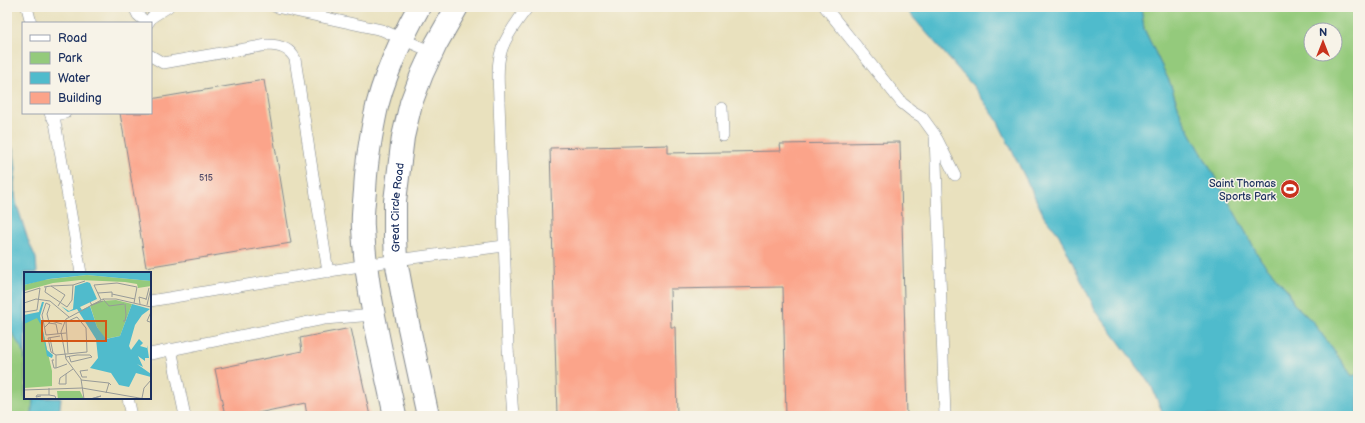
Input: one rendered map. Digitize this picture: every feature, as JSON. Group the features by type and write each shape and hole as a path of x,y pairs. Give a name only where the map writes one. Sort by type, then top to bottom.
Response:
{"street":[{"path":"395,416 374,315 366,265 362,226 366,173 375,115 386,77 410,22 419,7"},
{"name":"Great Circle Road","path":"428,416 405,310 396,260 395,201 398,167 411,103 432,52 456,7"}],"lane":[{"path":"28,7 31,22"},
{"path":"134,7 138,15 146,22"},
{"path":"148,22 168,7"},
{"path":"277,7 382,30 432,52"},
{"path":"513,416 508,348 499,63 501,51 517,21 528,7"},
{"path":"825,7 902,103 922,117 935,135 955,175"},
{"path":"152,57 163,63 267,45 282,47 291,52 295,59 328,272"},
{"path":"722,108 723,136"},
{"path":"51,114 55,122 80,272"},
{"path":"935,135 945,416"},
{"path":"151,301 396,260 504,246"},
{"path":"151,354 324,319 374,315"},
{"path":"171,349 185,416"},
{"path":"128,399 132,416"}],"green space":[{"name":"Saint Thomas Sports Park","path":"1141,7 1358,7 1358,374 1352,376 1313,322 1293,303 1289,292 1261,260 1182,118 1170,83 1144,29"},
{"path":"7,224 24,283 24,399 52,399 56,416 7,416"}],"water":[{"path":"904,7 1141,7 1144,29 1170,83 1182,118 1261,260 1289,292 1293,303 1313,322 1352,376 1358,374 1358,416 1164,416 1151,385 1096,311 1059,235 1044,216 997,120 973,86"},
{"path":"7,133 14,152 16,169 14,184 16,202 28,240 36,258 37,272 24,272 24,353 8,326"},
{"path":"32,399 61,399 59,416 31,416"}],"building":[{"path":"264,80 291,243 146,267 120,114 152,114 152,99"},
{"path":"900,142 907,416 786,416 783,287 670,289 671,327 675,327 677,416 557,416 550,148 668,145 668,153 781,151 780,144"},
{"path":"351,328 370,416 307,416 305,403 244,416 225,416 215,369 302,351 300,338"}],"place":[{"name":"Saint Thomas Sports Park","path":"1290,189"}]}
